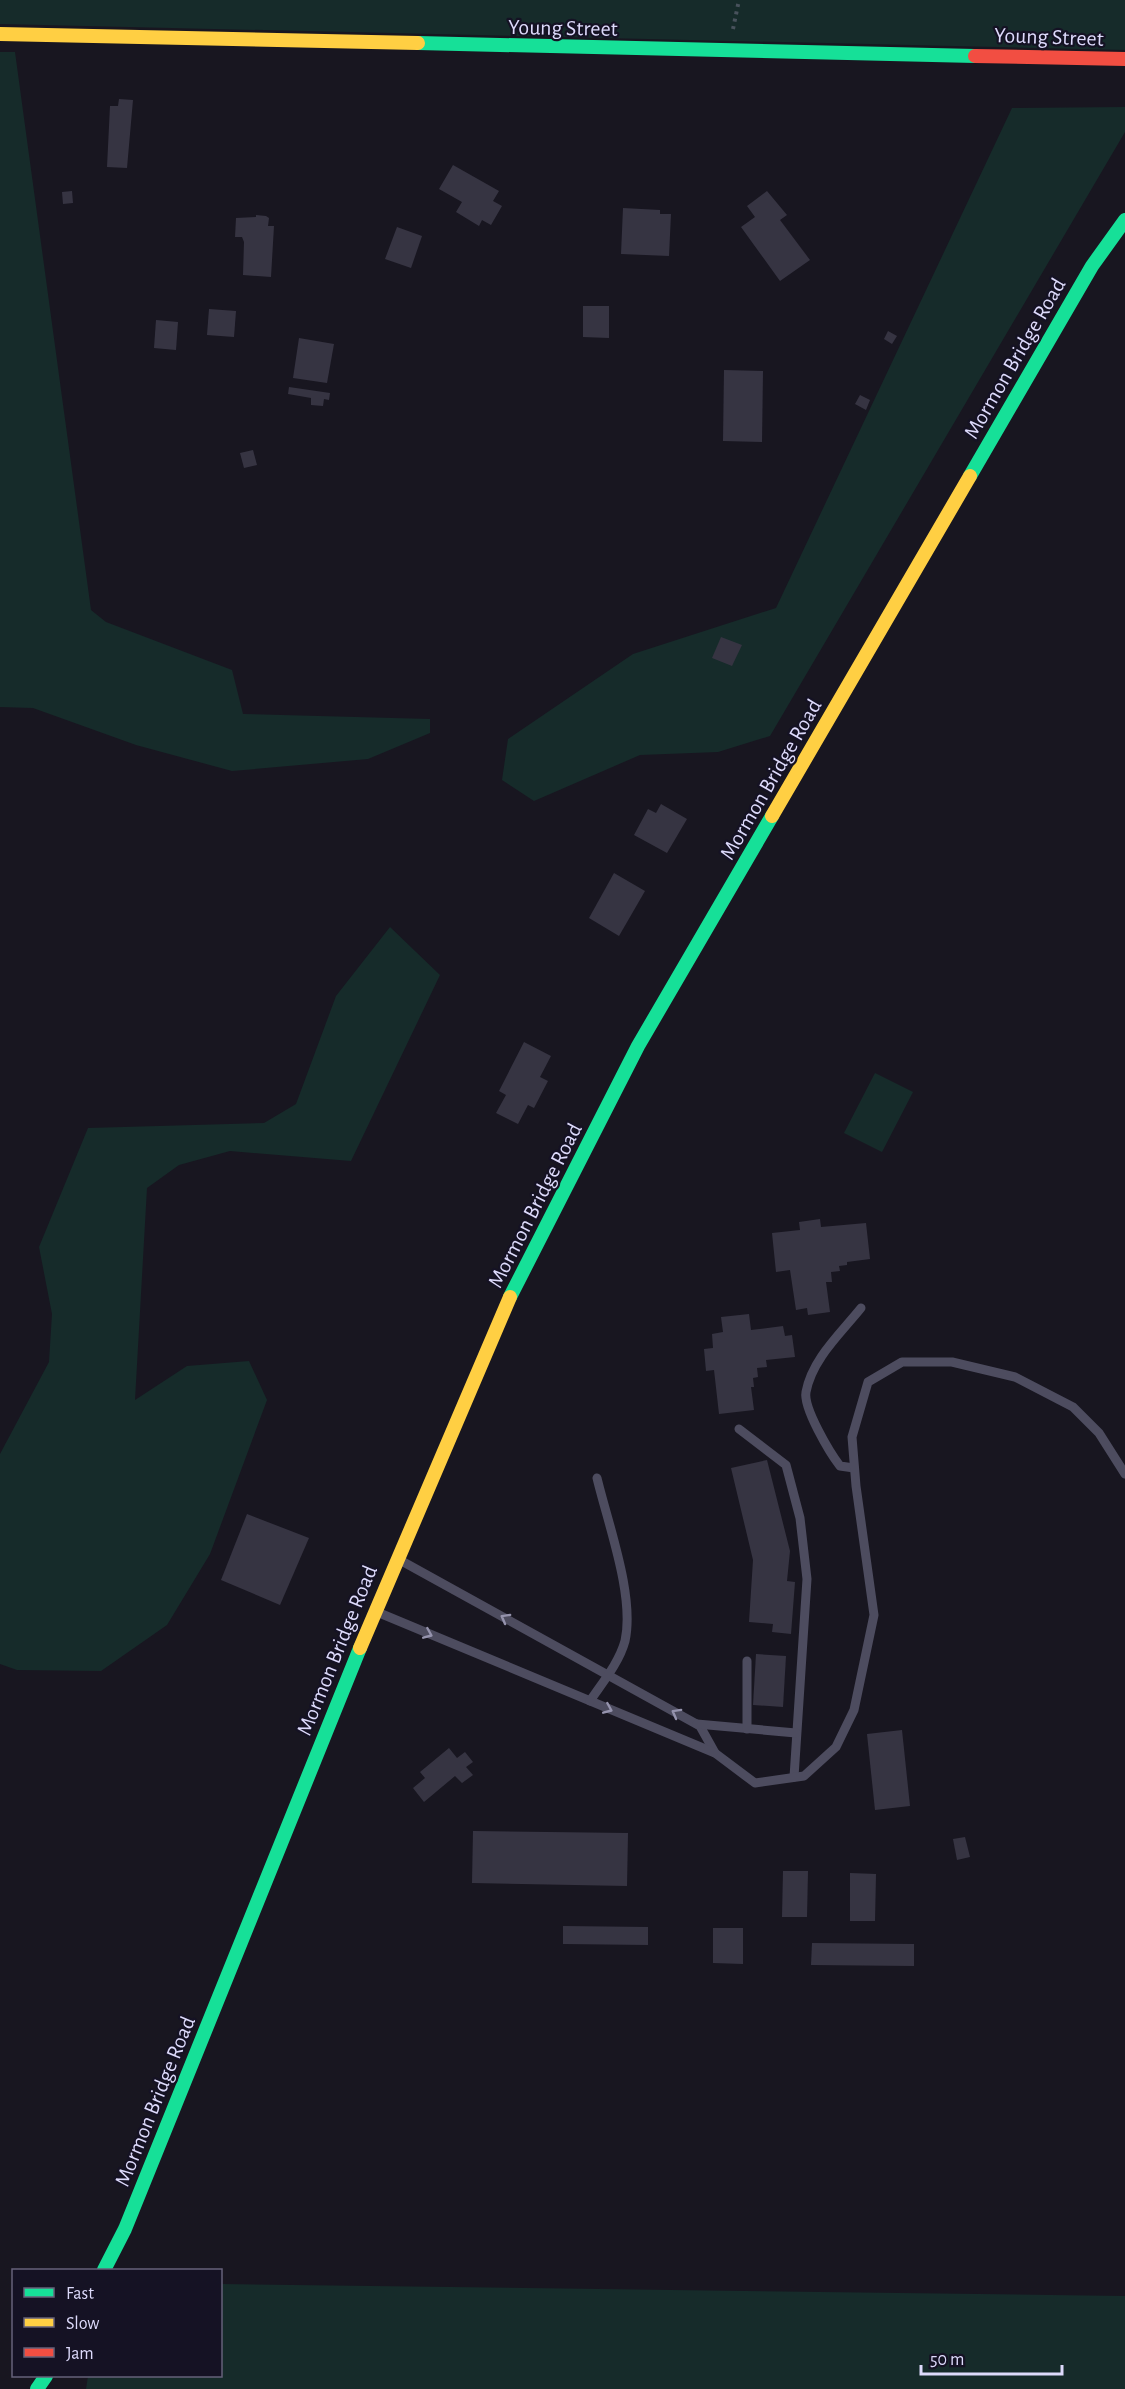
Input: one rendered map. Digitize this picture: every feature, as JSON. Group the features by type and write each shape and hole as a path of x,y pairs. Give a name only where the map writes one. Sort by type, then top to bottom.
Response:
{"main road":[{"name":"Young Street","path":"0,34 1125,60"},
{"name":"Mormon Bridge Road","path":"105,2269 129,2218 396,1558 506,1305 638,1046 1092,266 1125,220"}],"lane":[{"path":"854,1468 840,1466 824,1445 805,1394 816,1363 861,1308"},
{"path":"374,1611 715,1753 755,1783 804,1776 836,1747 854,1710 874,1615 854,1468 852,1437 868,1383 902,1362 952,1362 1015,1377 1073,1407 1099,1433 1125,1474"},
{"path":"739,1429 786,1465 800,1518 807,1579 794,1777"},
{"path":"590,1701 608,1675 624,1642 628,1605 597,1478"},
{"path":"396,1558 697,1724 796,1733"},
{"path":"747,1661 747,1729"},
{"path":"697,1724 715,1753"}],"path":[{"path":"732,31 739,0"}],"green space":[{"path":"0,0 1125,0 1125,50 0,24"},
{"path":"0,52 15,52 91,610 106,622 232,670 243,714 430,719 430,733 368,759 232,771 136,745 33,708 0,707"},
{"path":"1125,107 1125,132 770,736 718,752 640,755 534,801 502,780 508,739 633,654 776,608 1012,108"},
{"path":"390,927 440,975 351,1161 230,1151 179,1165 147,1188 135,1400 187,1366 249,1361 267,1400 210,1554 167,1625 101,1671 17,1670 0,1664 0,1454 49,1362 52,1314 39,1247 88,1128 264,1123 296,1104 336,996"},
{"path":"875,1073 913,1092 882,1152 844,1133"},
{"path":"222,2284 1125,2296 1125,2389 86,2389 88,2377 222,2377"}],"building":[{"path":"119,99 133,100 127,168 107,167 110,106 118,106"},
{"path":"453,165 499,191 493,201 502,206 491,225 482,220 479,226 456,212 462,202 439,189"},
{"path":"72,191 73,203 63,204 62,192"},
{"path":"767,191 787,215 780,220 810,260 780,281 741,227 755,217 747,206"},
{"path":"623,208 660,210 660,214 671,214 669,256 621,254"},
{"path":"256,215 266,216 269,218 268,226 274,226 271,277 243,275 244,242 242,237 235,237 236,218 256,217"},
{"path":"397,227 422,236 411,268 385,259"},
{"path":"583,306 609,306 609,338 583,337"},
{"path":"209,309 236,311 234,337 207,335"},
{"path":"156,320 178,322 176,350 154,348"},
{"path":"888,331 897,336 892,344 884,339"},
{"path":"299,338 334,344 327,383 293,378"},
{"path":"724,370 763,371 762,442 723,441"},
{"path":"289,387 330,393 329,400 324,399 323,406 311,405 311,398 288,394"},
{"path":"860,395 870,400 866,410 855,404"},
{"path":"253,450 257,465 244,468 240,453"},
{"path":"721,637 742,645 732,666 712,658"},
{"path":"661,804 687,819 667,853 634,835 648,809 656,813"},
{"path":"614,873 645,891 619,936 589,918"},
{"path":"524,1042 551,1056 540,1077 548,1081 534,1108 528,1105 518,1124 496,1113 506,1095 499,1091"},
{"path":"820,1219 821,1227 866,1223 870,1259 847,1262 847,1265 839,1266 840,1271 831,1272 832,1282 826,1282 830,1312 808,1315 807,1308 796,1310 790,1270 776,1272 772,1233 800,1230 799,1222"},
{"path":"749,1314 751,1330 783,1326 785,1336 792,1335 795,1357 766,1360 767,1367 757,1368 758,1377 753,1378 754,1387 751,1387 754,1410 719,1414 714,1370 706,1371 704,1349 713,1348 712,1334 723,1332 721,1317"},
{"path":"767,1460 790,1551 787,1581 795,1582 791,1634 772,1632 773,1624 749,1622 753,1560 731,1468"},
{"path":"247,1514 309,1538 280,1605 221,1580"},
{"path":"756,1654 786,1656 783,1707 753,1705"},
{"path":"902,1730 910,1806 875,1810 867,1734"},
{"path":"449,1748 457,1758 465,1752 473,1762 466,1767 473,1775 462,1783 455,1776 424,1802 413,1788 425,1778 420,1772"},
{"path":"473,1831 628,1833 627,1886 472,1883"},
{"path":"965,1837 970,1857 957,1860 953,1839"},
{"path":"783,1871 808,1871 807,1917 782,1917"},
{"path":"850,1873 876,1874 875,1921 850,1921"},
{"path":"563,1926 648,1927 648,1945 563,1944"},
{"path":"713,1928 743,1928 743,1964 713,1963"},
{"path":"812,1943 914,1944 914,1966 811,1965"}],"traffic: fast":[{"path":"418,43 975,56"},
{"path":"970,476 1092,266 1125,220"},
{"path":"510,1297 638,1046 772,816"},
{"path":"105,2269 125,2229 360,1648"},
{"path":"37,2389 45,2377"}],"traffic: slow":[{"path":"0,34 418,43"},
{"path":"772,816 970,476"},
{"path":"360,1648 510,1297"}],"traffic: jam":[{"path":"975,56 1125,59"}]}
